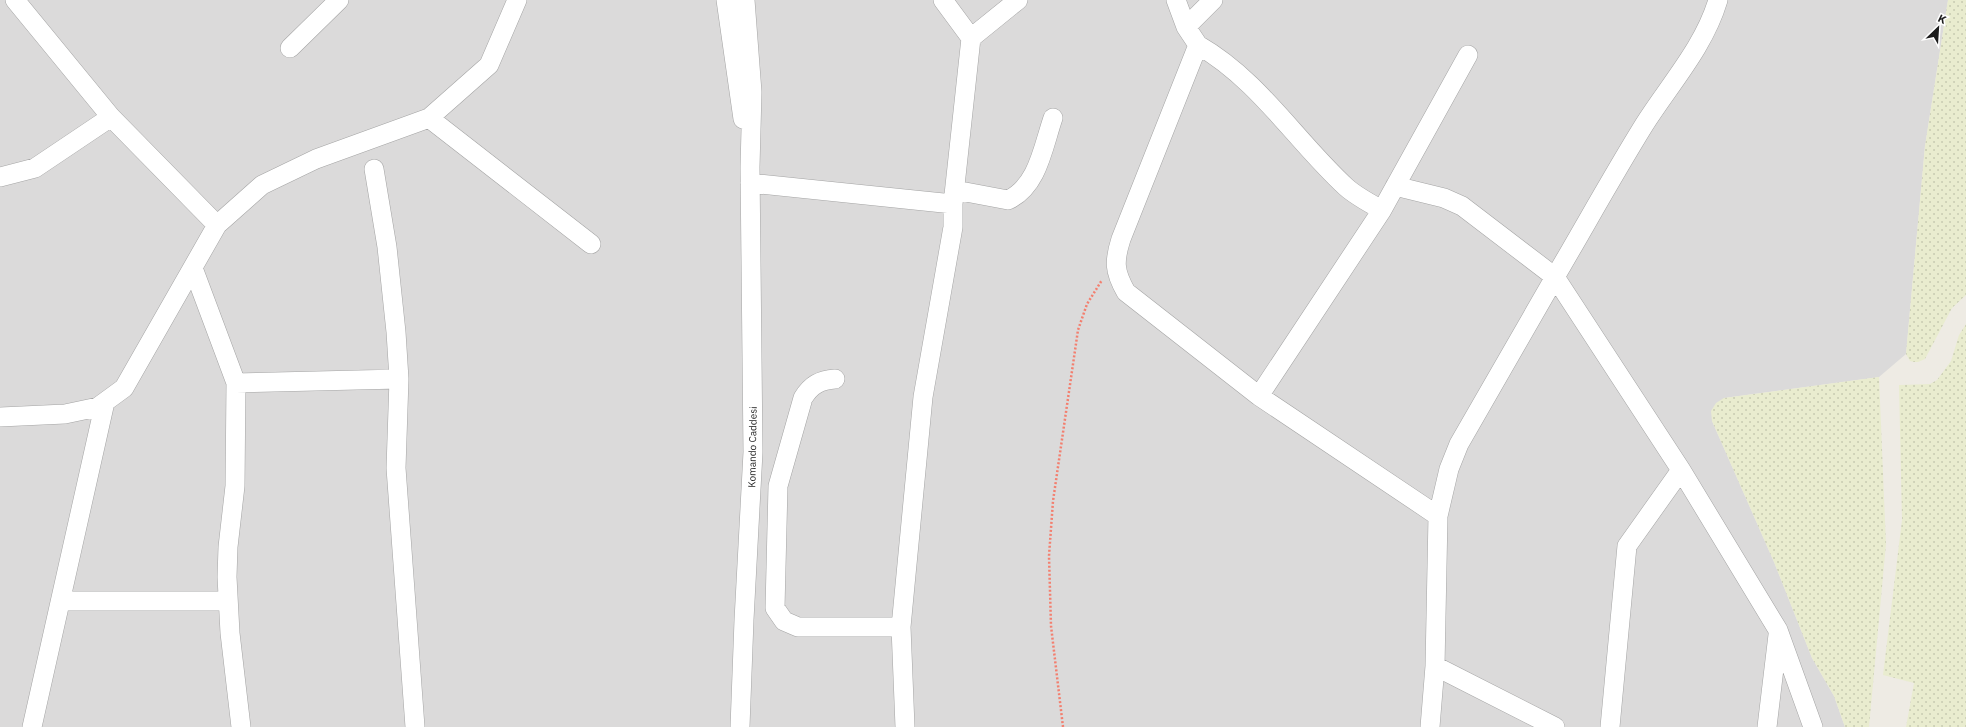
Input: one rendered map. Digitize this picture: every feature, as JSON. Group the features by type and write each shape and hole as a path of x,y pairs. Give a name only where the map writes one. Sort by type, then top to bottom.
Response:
{"street":[{"path":"15,0 111,117 217,225"},
{"path":"290,48 339,0"},
{"path":"0,417 65,414 98,407 124,388 217,225 262,186 316,159 429,118 489,65 517,0"},
{"path":"726,0 750,175"},
{"path":"744,0 752,92 750,175"},
{"path":"905,727 901,627 923,397 952,227 971,38 943,0"},
{"path":"971,38 1018,0"},
{"path":"1176,0 1186,27 1198,45 1228,64 1247,80 1346,187 1382,210"},
{"path":"1186,27 1213,0"},
{"path":"1430,727 1435,666 1438,516 1449,469 1459,444 1555,277 1645,124 1694,51 1706,30 1718,0"},
{"path":"1198,45 1121,239 1116,254 1116,266 1119,279 1126,292 1259,396 1438,516"},
{"path":"1259,396 1382,210 1468,55"},
{"path":"0,177 35,168 111,117"},
{"path":"429,118 591,244"},
{"path":"750,175 954,197 1008,200 1023,192 1032,179 1053,118"},
{"path":"374,169 391,278 399,379 396,468 415,727"},
{"name":"Komando Caddesi","path":"740,727 753,452 750,175"},
{"path":"1395,186 1444,198 1462,206 1555,277 1681,470 1778,630 1813,727"},
{"path":"192,268 236,383 235,486 228,547 228,602 241,727"},
{"path":"236,383 399,379"},
{"path":"835,379 816,383 808,389 803,398 778,486 775,608 784,621 798,627 901,627"},
{"path":"32,727 105,402"},
{"path":"1610,727 1626,546 1681,470"},
{"path":"61,602 228,602"},
{"path":"1767,727 1778,630"},
{"path":"1435,666 1555,727"}],"path":[{"path":"1063,727 1051,626 1049,591 1049,556 1054,501 1078,330 1092,295 1107,272 1116,266"}],"shaded area":[{"path":"0,0 1948,0 1925,146 1906,354 1879,377 1724,398 1712,421 1774,562 1812,658 1834,696 1845,727 0,727"}],"green space":[{"path":"1948,0 1966,0 1966,295 1952,308 1925,359 1914,362 1910,361 1906,354 1925,146"},
{"path":"1966,324 1966,727 1906,727 1914,683 1883,675 1902,520 1899,385 1930,384 1937,380 1951,361 1959,335"},
{"path":"1879,377 1886,544 1869,727 1845,727 1834,696 1812,658 1774,562 1712,421 1711,411 1716,403 1724,398"}]}
